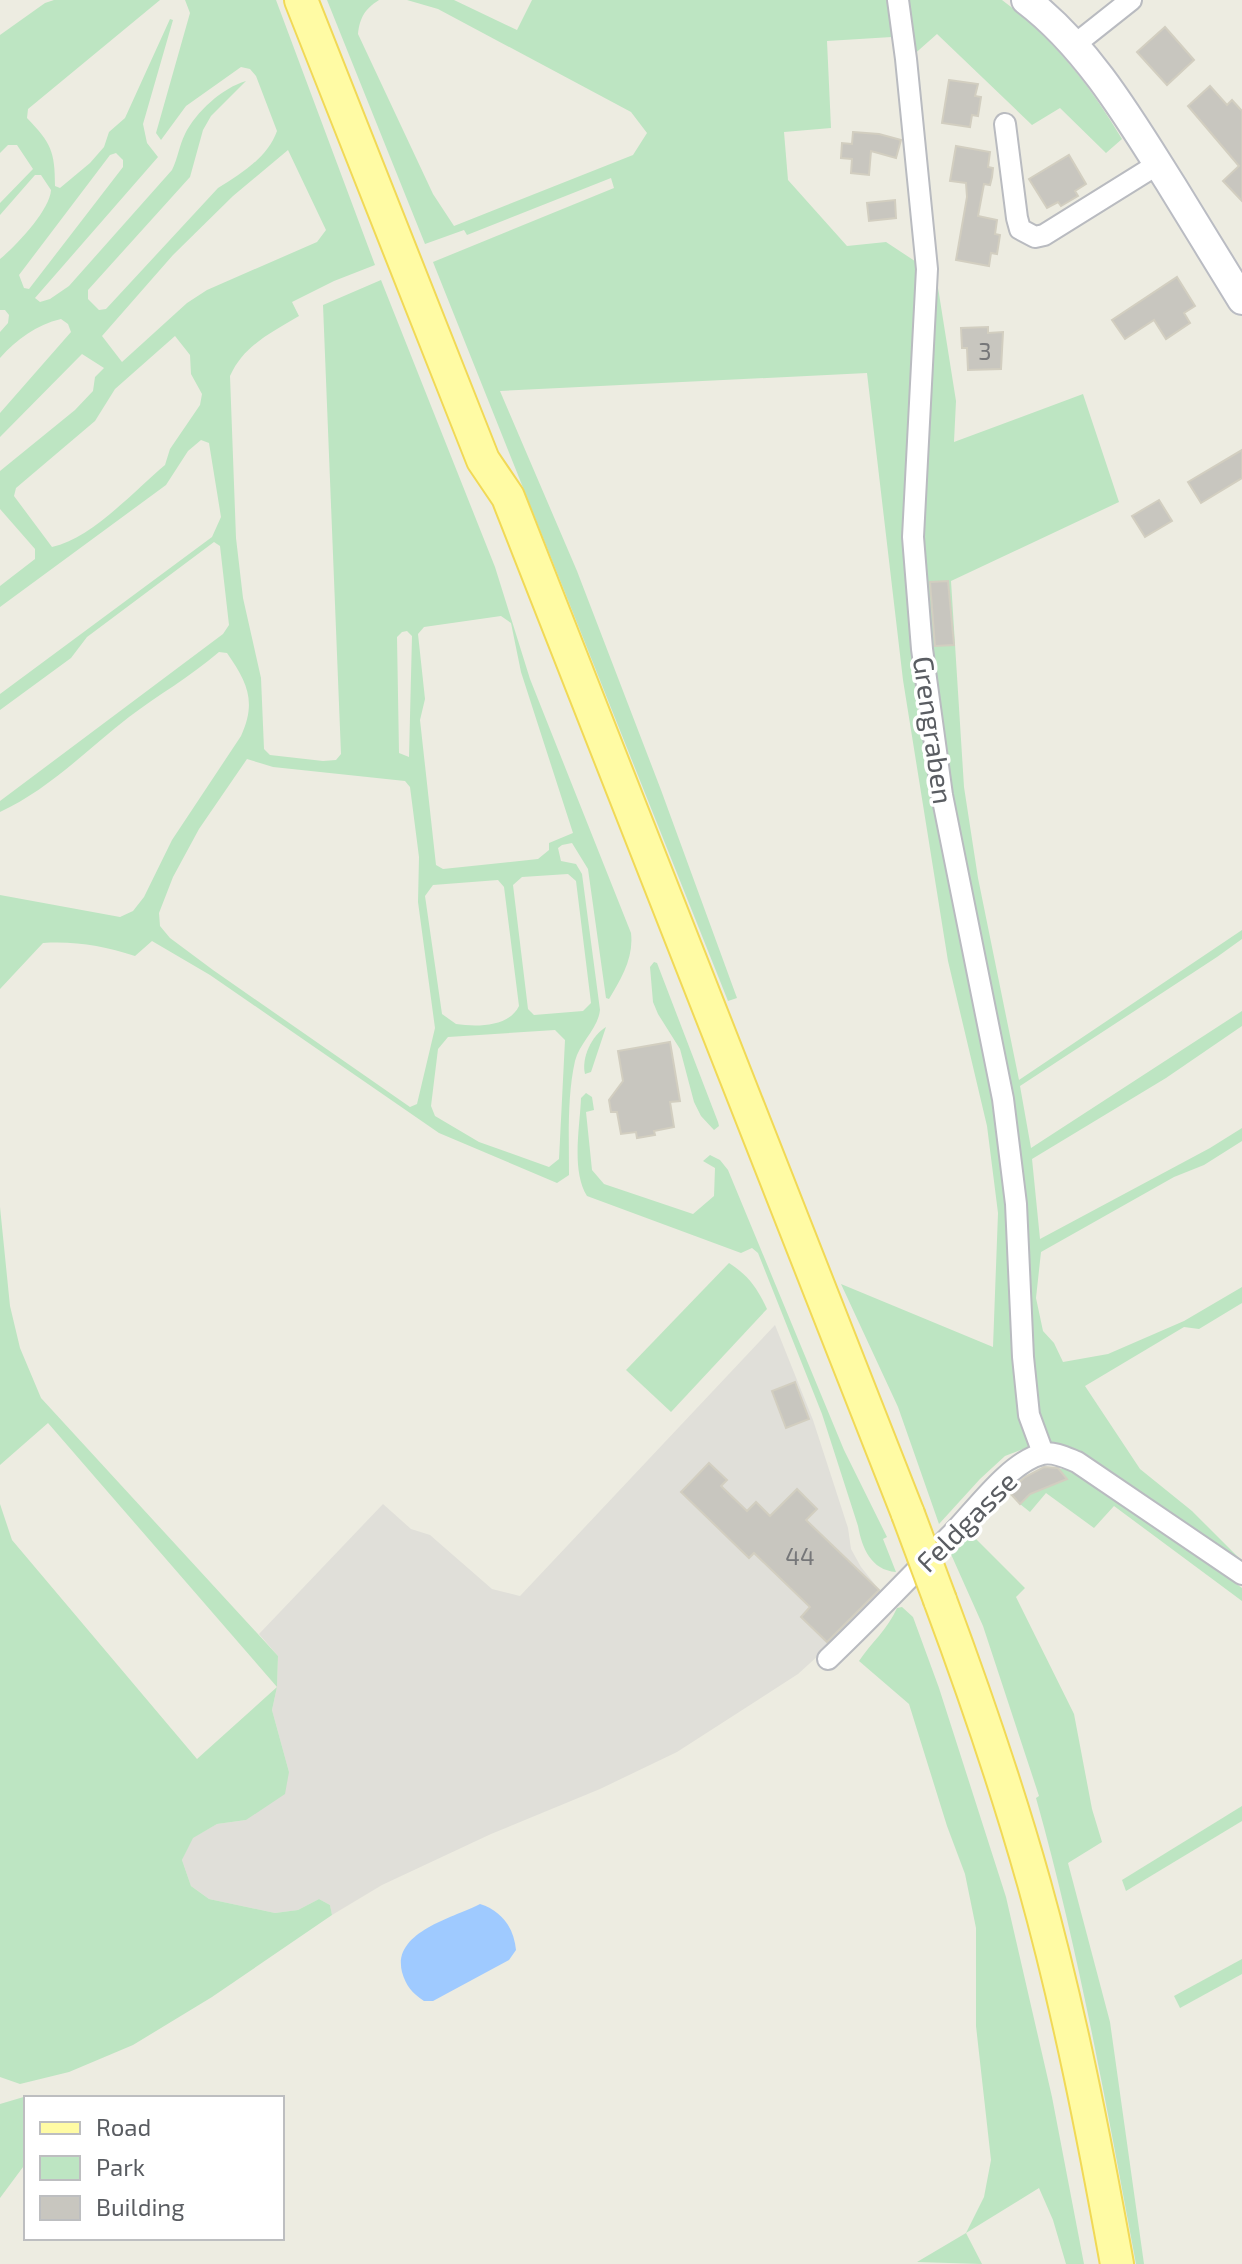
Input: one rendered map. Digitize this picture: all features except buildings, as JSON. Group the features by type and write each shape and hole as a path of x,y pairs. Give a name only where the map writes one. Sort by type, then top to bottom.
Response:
{"main road":[{"path":"301,0 483,460 508,497 933,1606 1003,1778 1035,1887 1082,2086 1117,2264"},
{"path":"933,1606 1022,1908 1061,2074 1098,2264"}],"street":[{"name":"Grengraben","path":"898,0 927,269 913,537 922,649 942,795 1003,1099 1016,1204 1019,1300 1029,1415 1043,1453"},
{"path":"1026,0 1053,23 1106,86 1239,289"},
{"path":"1073,46 1131,0"},
{"path":"1005,124 1017,218 1020,229 1035,237 1044,235 1158,164"},
{"name":"Feldgasse","path":"828,1659 875,1615 997,1485 1025,1462 1043,1453 1060,1455 1077,1462 1242,1574"}],"shaded area":[{"path":"775,1325 813,1420 848,1528 851,1549 881,1592 830,1645 798,1674 677,1752 382,1885 332,1915 330,1905 319,1899 298,1910 275,1913 209,1899 191,1886 182,1860 192,1838 217,1824 246,1820 289,1772 272,1710 277,1687 278,1656 259,1634 383,1504 411,1529 430,1535 492,1589 520,1596"}],"green space":[{"path":"54,0 160,0 28,109 27,118 50,148 55,186 60,188 90,163 104,147 109,132 125,118 170,19 173,20 143,124 147,143 158,157 35,298 40,302 69,286 172,170 185,134 203,109 228,89 246,81 211,116 203,130 190,177 88,290 88,299 99,310 106,309 218,188 260,157 277,131 256,76 250,69 241,67 186,106 161,140 156,133 190,13 185,0 276,0 375,265 292,302 299,316 251,348 230,376 236,538 243,598 261,678 264,749 270,755 323,761 336,760 341,754 323,305 381,280 495,567 530,679 631,933 631,951 626,968 609,999 606,998 588,869 572,843 558,848 561,861 576,864 582,874 600,1010 575,1061 570,1103 569,1175 557,1183 439,1133 210,975 152,941 135,956 90,945 43,943 0,989 0,895 120,917 133,911 144,897 172,840 241,736 249,702 240,673 227,653 219,652 129,717 51,781 0,812 0,801 223,634 229,625 220,546 214,542 87,637 71,658 0,710 0,694 212,537 221,517 209,443 201,440 188,451 166,485 0,607 0,586 35,559 35,549 0,509 0,471 75,410 93,391 95,377 104,368 82,354 0,437 0,413 71,332 68,324 61,319 43,325 0,358 0,332 8,323 9,315 5,310 0,310 0,259 39,217 51,190 41,175 35,175 0,215 0,203 33,169 17,145 8,145 0,153 0,35","holes":["288,150 326,230 317,242 207,290 187,303 122,362 102,336 173,255 233,196","116,153 123,160 123,167 29,289 24,288 19,275 110,155","175,336 190,355 191,374 202,394 200,405 170,449 165,465 97,524 52,547 14,496 16,488 95,421 115,389","501,616 511,623 521,672 573,833 549,843 549,850 538,859 443,869 436,865 420,720 425,699 418,634 424,627","407,631 412,636 409,757 399,753 397,637","247,759 273,767 405,781 410,787 419,857 418,902 435,1028 417,1104 410,1107 170,938 160,926 159,913 173,877 199,829","568,874 576,881 591,1003 583,1011 534,1015 528,1009 513,885 522,877","498,880 504,887 519,1006 508,1018 483,1025 456,1024 442,1014 425,896 433,885","555,1030 565,1040 559,1159 549,1167 479,1142 435,1116 431,1106 438,1049 448,1037"]},
{"path":"327,0 379,0 364,14 358,34 433,194 454,226 633,155 647,133 631,112 438,9 407,0 454,0 517,30 532,0 1002,0 1054,46 1097,100 1122,139 1106,153 1060,108 1032,125 937,34 911,57 908,36 827,41 831,128 784,132 788,180 847,246 886,242 936,275 956,401 954,442 1083,394 1119,502 951,581 964,787 978,878 1019,1080 1242,930 1242,939 1217,957 1020,1086 1031,1148 1242,1011 1242,1026 1166,1078 1032,1159 1040,1239 1242,1128 1242,1141 1204,1165 1174,1177 1041,1252 1036,1298 1043,1331 1054,1343 1063,1362 1108,1354 1184,1321 1242,1287 1242,1303 1199,1329 1184,1327 1085,1386 1140,1469 1192,1511 1242,1561 1222,1552 1113,1474 1081,1455 1042,1442 1005,1456 939,1524 898,1407 841,1284 993,1347 998,1213 987,1126 948,961 903,680 867,373 500,391 577,571 661,790 737,998 728,1001 433,262 614,188 611,178 467,235 464,230 425,244"},
{"path":"657,963 718,1122 719,1126 714,1130 701,1116 694,1102 680,1049 653,1002 650,967"},
{"path":"606,1027 591,1072 585,1074 589,1048 596,1035"},
{"path":"586,1093 592,1097 594,1110 586,1112 592,1170 604,1184 693,1214 714,1196 715,1168 703,1161 710,1155 720,1160 728,1170 844,1450 887,1537 883,1539 896,1572 880,1567 865,1550 822,1414 758,1253 752,1248 741,1253 587,1196 578,1161 581,1098"},
{"path":"0,1207 10,1306 20,1348 41,1398 278,1656 277,1687 48,1423 0,1465"},
{"path":"729,1263 752,1283 767,1309 671,1412 626,1370"},
{"path":"1057,1468 1075,1471 1105,1489 1242,1588 1242,1601 1114,1506 1094,1528 1046,1493 1030,1512 1020,1504 1038,1486 1067,1479"},
{"path":"0,1504 12,1540 197,1759 277,1687 272,1710 289,1772 285,1794 246,1820 217,1824 193,1838 182,1860 191,1886 209,1899 275,1913 298,1910 319,1899 330,1905 332,1915 212,1997 133,2045 69,2072 20,2084 0,2077"},
{"path":"968,1531 1025,1588 1016,1597 1074,1714 1092,1809 1102,1842 1068,1863 1110,2022 1144,2264 1136,2264 1091,2030 1066,1913 1036,1798 1039,1796 983,1626 950,1552"},
{"path":"902,1607 913,1617 939,1688 1006,1897 1052,2097 1084,2264 1066,2264 1053,2220 1039,2188 966,2233 984,2197 991,2160 976,2026 976,1928 965,1874 909,1704 859,1661 897,1608"},
{"path":"1242,1806 1242,1821 1126,1891 1122,1880"},
{"path":"1242,1959 1242,1974 1180,2008 1174,1996"},
{"path":"24,2097 24,2166 0,2198 0,2104"},
{"path":"966,2233 982,2264 917,2262"}],"water":[{"path":"480,1904 506,1921 516,1950 509,1960 433,2001 424,2001 410,1989 402,1972 401,1958 406,1946 427,1928"}]}
